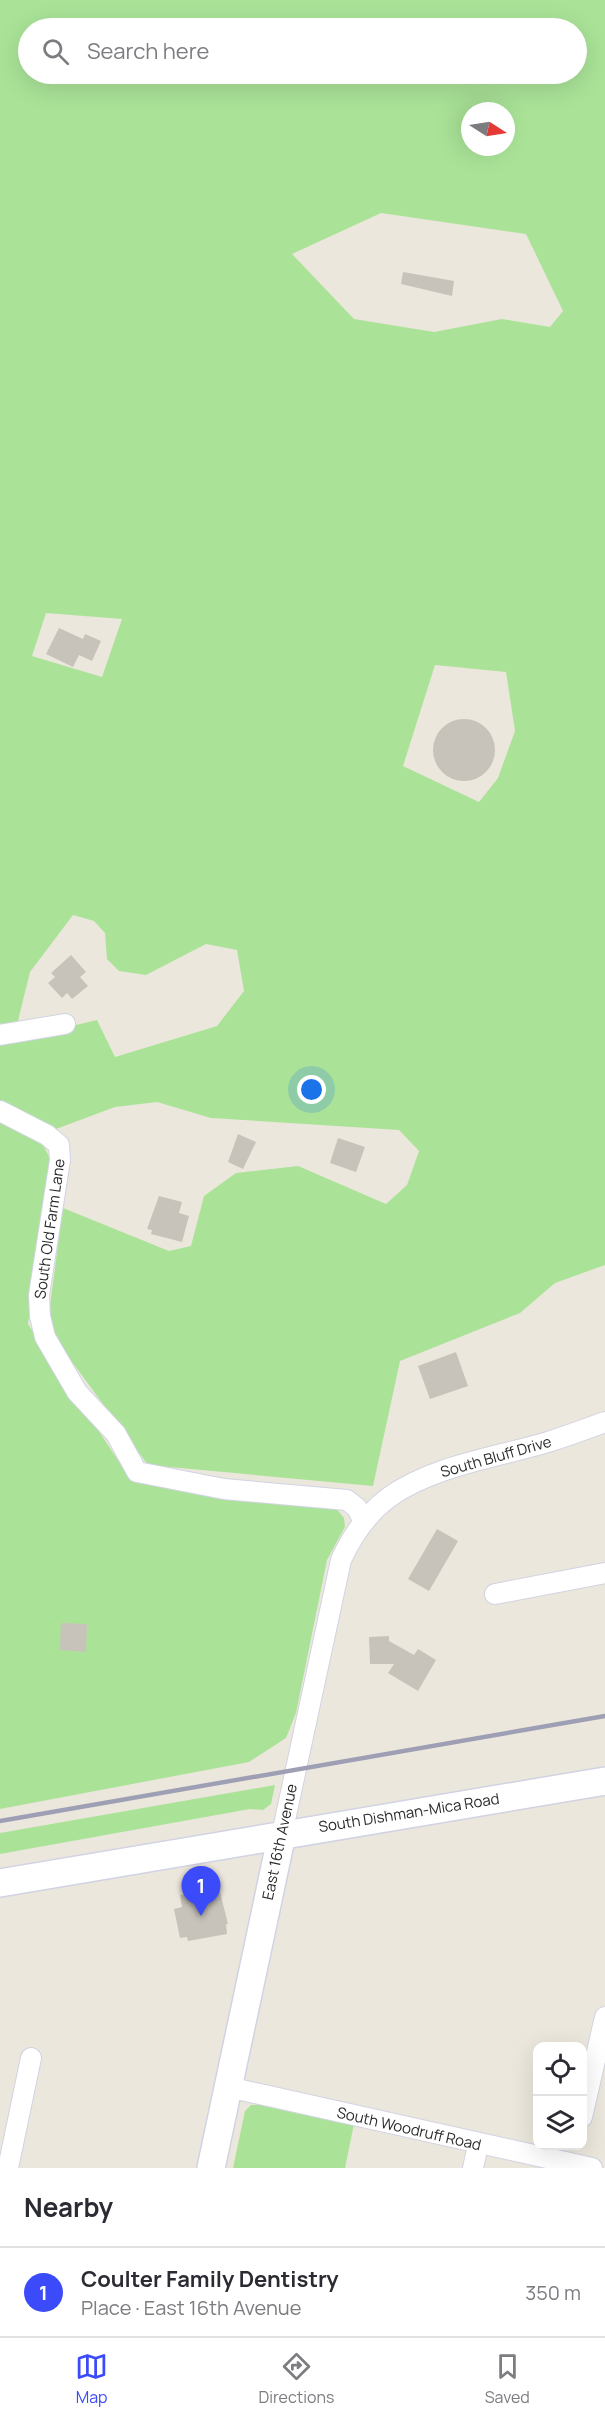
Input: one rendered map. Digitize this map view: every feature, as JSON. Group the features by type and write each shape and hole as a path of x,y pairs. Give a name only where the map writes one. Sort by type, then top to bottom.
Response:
{"main road":[{"name":"South Dishman-Mica Road","path":"0,1883 605,1781"},
{"name":"East 16th Avenue","path":"211,2168 282,1834"}],"street":[{"path":"0,1035 65,1024"},
{"name":"South Old Farm Lane","path":"0,1111 47,1135 59,1145 60,1160 39,1294 40,1316 45,1337 77,1392 116,1434 137,1472 224,1489 347,1500 357,1508 364,1522"},
{"name":"South Bluff Drive","path":"364,1522 388,1498 444,1469 549,1442 605,1422"},
{"name":"East 16th Avenue","path":"282,1834 341,1560 351,1538 364,1522"},
{"path":"495,1594 605,1573"},
{"path":"587,2096 605,2017"},
{"path":"8,2168 31,2058"},
{"name":"South Woodruff Road","path":"228,2087 477,2145 574,2154 591,2168"},
{"path":"473,2168 477,2145"}],"green space":[{"path":"0,0 605,0 605,1265 555,1283 520,1313 400,1361 373,1486 148,1465 47,1328 63,1208 169,1251 191,1246 204,1196 236,1173 298,1166 386,1204 407,1185 419,1151 399,1130 211,1118 157,1102 115,1107 56,1129 0,1107","holes":["381,213 526,234 563,311 550,327 502,319 434,332 354,319 292,254","46,613 122,619 102,677 32,656","435,665 506,672 515,731 498,778 479,802 403,766","73,915 94,921 105,933 107,959 119,971 146,975 206,944 237,950 244,991 217,1026 115,1057 97,1020 21,1038 17,1025 30,972"]},
{"path":"0,1118 42,1143 51,1160 28,1324 129,1477 335,1507 344,1518 345,1527 327,1560 296,1713 286,1738 249,1762 0,1809"},
{"path":"275,1785 271,1804 263,1810 250,1809 0,1854 0,1833"},
{"path":"251,2105 270,2105 354,2124 345,2168 233,2168 245,2111"}],"building":[{"path":"403,272 454,281 452,296 401,284"},
{"path":"59,628 83,639 85,634 101,641 92,661 79,655 73,667 46,654"},
{"path":"464,719 476,721 486,728 493,738 495,750 493,762 486,772 476,779 464,781 452,779 442,772 435,762 433,750 435,738 442,728 452,721"},
{"path":"71,955 86,972 80,977 88,986 72,999 67,993 62,998 48,983 55,977 51,973"},
{"path":"238,1134 256,1142 243,1169 228,1162"},
{"path":"338,1138 365,1147 356,1172 330,1163"},
{"path":"159,1196 182,1202 179,1213 189,1216 182,1242 151,1234 152,1230 147,1229"},
{"path":"456,1352 468,1386 430,1399 418,1366"},
{"path":"437,1529 458,1541 429,1591 408,1579"},
{"path":"61,1623 87,1624 86,1652 60,1650"},
{"path":"389,1636 389,1641 414,1655 418,1649 436,1660 418,1691 388,1673 394,1664 370,1664 369,1637"},
{"path":"219,1888 228,1924 226,1924 227,1934 188,1941 187,1937 180,1938 174,1909 182,1907 180,1895"}],"railway":[{"path":"0,1821 605,1716"}],"place":[{"name":"Coulter Family Dentistry","path":"201,1916"}]}
